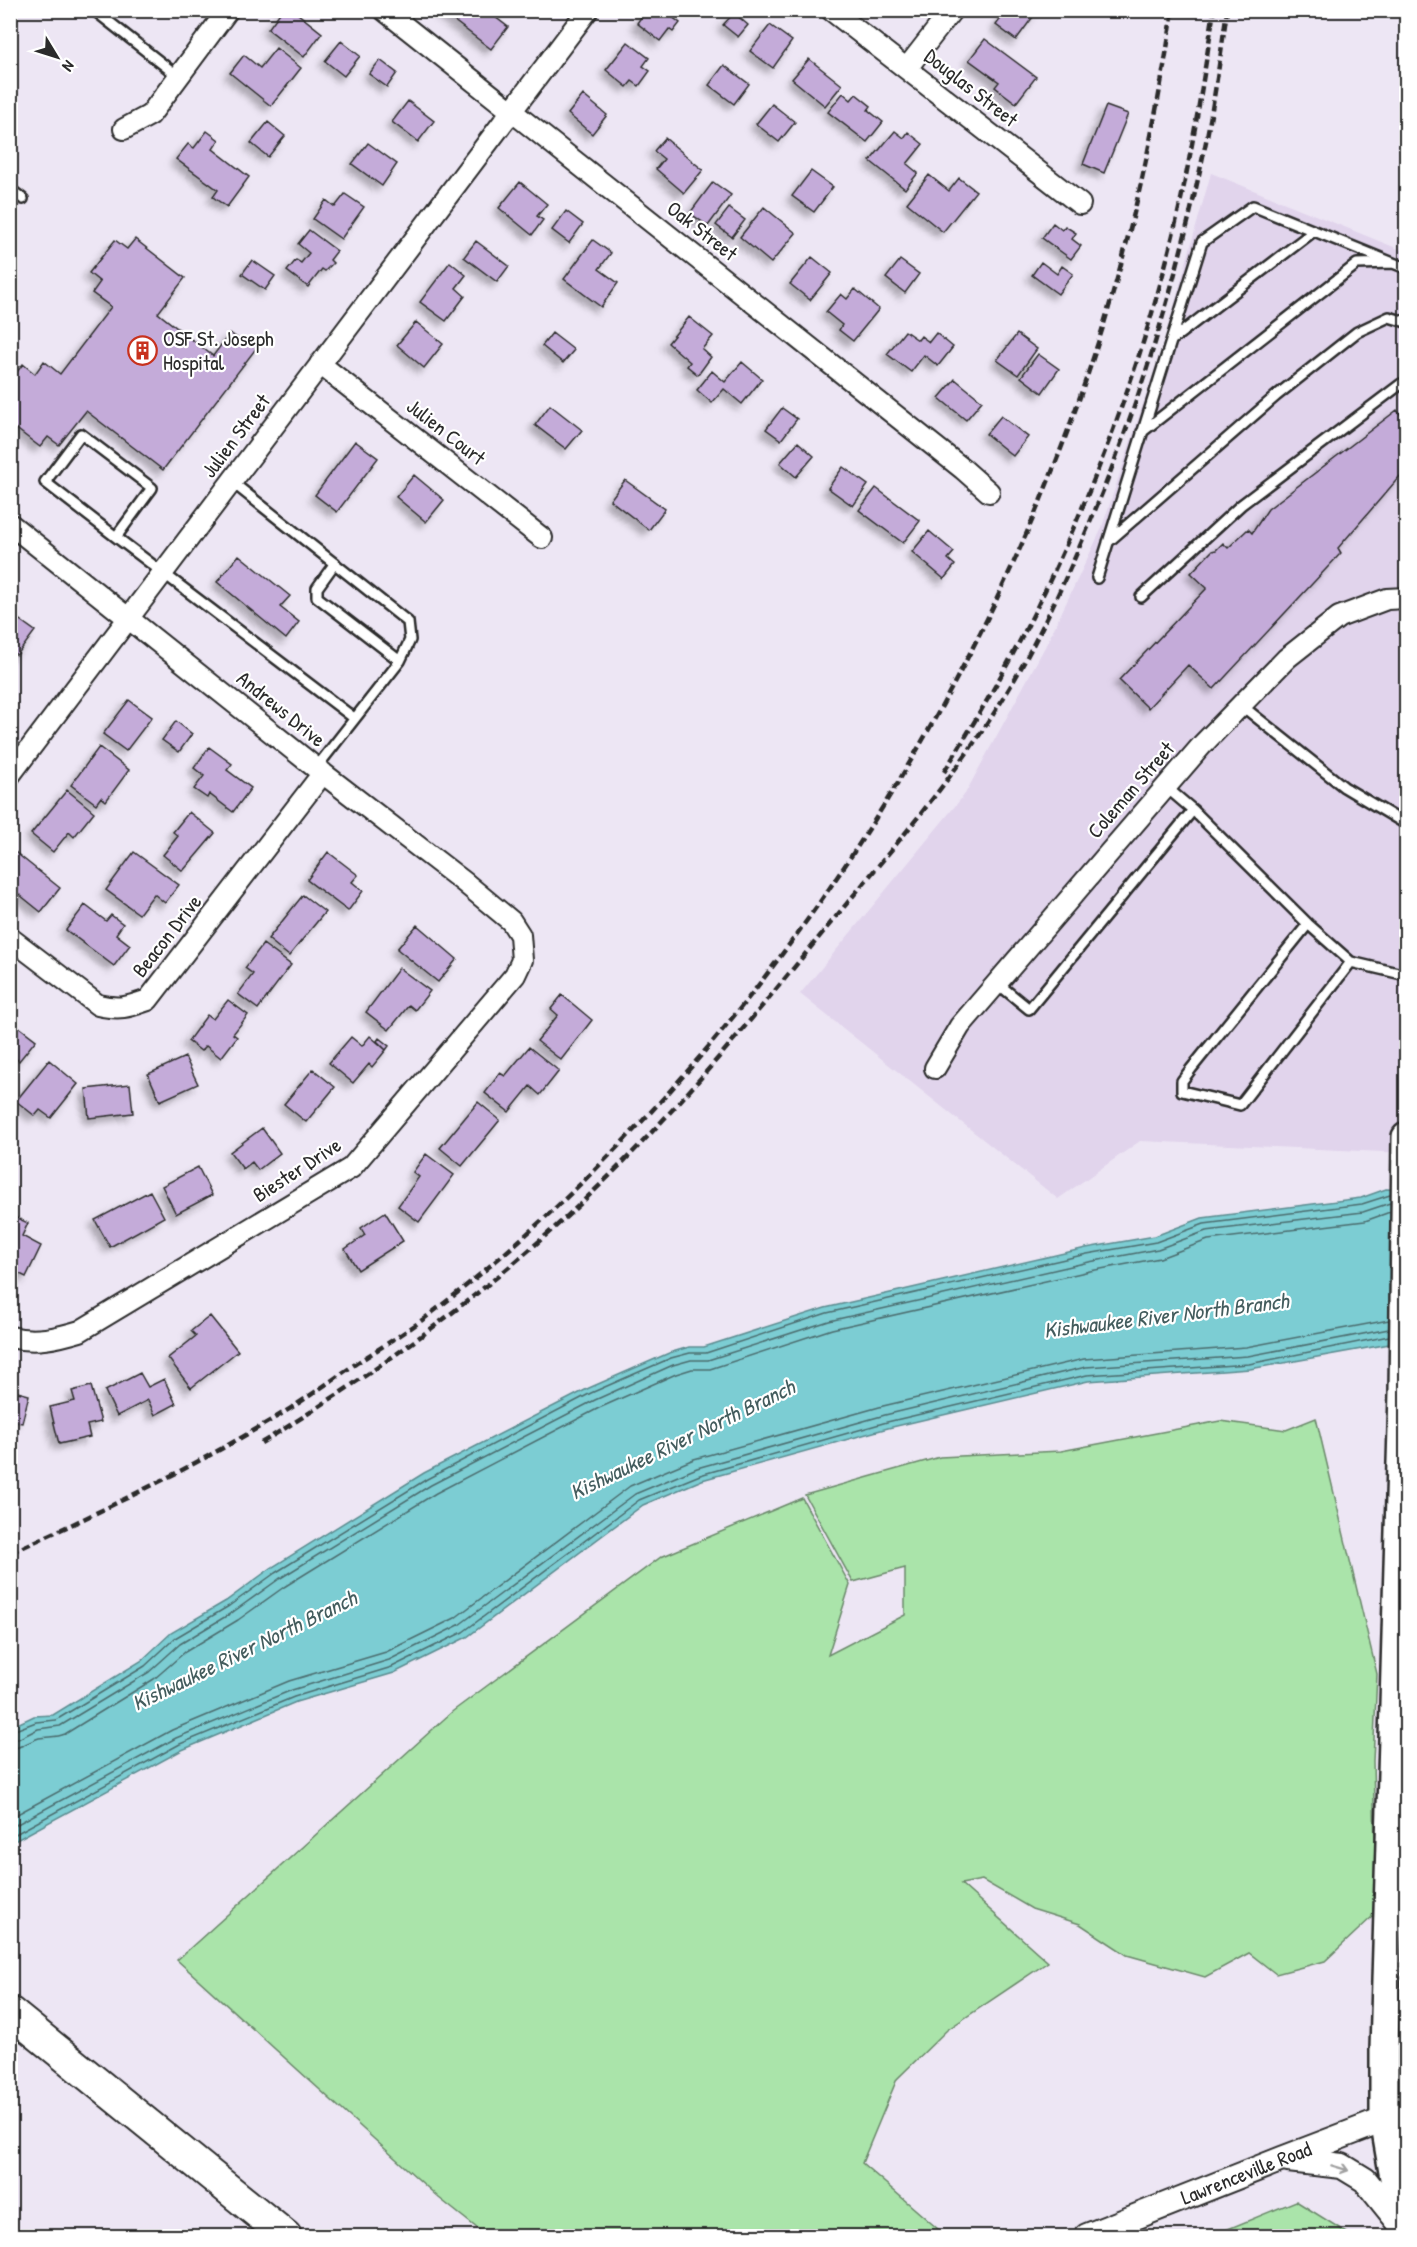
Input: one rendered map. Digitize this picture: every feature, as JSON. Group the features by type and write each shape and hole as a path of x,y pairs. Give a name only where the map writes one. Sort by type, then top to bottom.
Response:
{"main road":[{"path":"1403,2231 1395,2117 1398,1540 1407,1137"},
{"path":"10,2012 286,2236"}],"street":[{"path":"124,129 150,115 228,10"},
{"name":"Oak Street","path":"384,10 989,492"},
{"name":"Julien Street","path":"10,775 588,10"},
{"name":"Douglas Street","path":"831,10 1080,204"},
{"path":"907,68 952,10"},
{"name":"Julien Court","path":"320,364 542,538"},
{"name":"Andrews Drive","path":"10,524 464,882 511,921 520,935"},
{"name":"Coleman Street","path":"935,1068 960,1026 1202,745 1287,658 1339,617 1388,599 1407,598"},
{"name":"Beacon Drive","path":"10,938 98,1005 113,1009 123,1008 148,1000 320,770"},
{"name":"Biester Drive","path":"10,1337 36,1340 59,1338 80,1331 351,1168 515,975 522,960 520,935"},
{"name":"Lawrenceville Road","path":"1087,2236 1395,2117"},
{"path":"1282,2159 1342,2166 1365,2180 1403,2231"}],"lane":[{"path":"94,10 179,77"},
{"path":"10,189 23,199"},
{"path":"1097,578 1106,543 1173,339 1202,242 1253,206 1407,268"},
{"path":"1173,339 1314,231"},
{"path":"1142,432 1357,264 1393,264"},
{"path":"1106,543 1276,396 1357,332 1389,317 1407,322"},
{"path":"1140,597 1242,505 1401,384 1407,383"},
{"path":"116,537 152,488 81,434 45,482 116,537 354,718"},
{"path":"232,482 408,622 410,640 400,661 354,718 320,770"},
{"path":"335,563 317,588 317,597 400,661"},
{"path":"1241,705 1344,787 1407,824"},
{"path":"1166,788 1193,810 1308,924 1351,962 1407,975"},
{"path":"997,983 1029,1009 1193,810"},
{"path":"1308,924 1191,1069 1182,1081 1182,1091 1240,1105 1351,962"}],"shaded area":[{"path":"1211,173 1406,252 1406,1153 1140,1141 1058,1199 800,994 965,794 1046,645 1101,530 1165,339"}],"green space":[{"path":"1316,1418 1377,1674 1373,1761 1376,1890 1372,1917 1325,1961 1276,1974 1249,1953 1205,1977 1127,1955 1080,1924 1032,1909 982,1880 961,1884 1048,1962 947,2030 897,2079 862,2163 946,2236 487,2236 439,2198 177,1960 453,1711 661,1557 802,1498 850,1585 828,1655 905,1615 905,1568 853,1582 805,1495 940,1457 1061,1451 1220,1421 1286,1430"},
{"path":"1296,2201 1352,2236 1211,2236"}],"water":[{"name":"Kishwaukee River North Branch","path":"1386,1189 1406,1190 1406,1341 1250,1369 1088,1381 888,1428 702,1480 643,1505 467,1637 394,1673 296,1702 182,1750 11,1843 11,1727 34,1716 53,1715 141,1661 171,1633 226,1601 271,1568 424,1473 589,1388 669,1353 689,1347 704,1347 825,1308 1086,1248 1155,1236 1202,1218 1361,1198"}],"building":[{"path":"282,10 293,10 322,33 304,57 268,29"},
{"path":"440,10 486,10 508,27 491,49"},
{"path":"646,10 663,10 680,23 673,32 669,29 660,41 637,23"},
{"path":"1007,10 1038,10 1016,40 996,25"},
{"path":"734,13 748,25 738,37 723,25"},
{"path":"770,25 792,41 773,68 750,51"},
{"path":"985,39 1036,77 1016,103 995,87 999,82 969,60"},
{"path":"341,41 360,56 344,76 325,61"},
{"path":"628,42 649,58 643,66 650,71 639,86 632,81 627,87 606,70"},
{"path":"276,48 301,68 271,106 230,73 244,55 260,68"},
{"path":"809,59 842,85 825,106 792,79"},
{"path":"380,60 397,73 387,87 369,74"},
{"path":"724,65 749,84 734,104 709,85"},
{"path":"843,93 851,100 856,94 871,106 868,110 883,122 867,142 828,112"},
{"path":"583,95 607,115 592,134 568,114"},
{"path":"408,101 434,121 418,142 392,122"},
{"path":"772,104 795,122 779,142 756,124"},
{"path":"1106,106 1128,114 1104,173 1083,164"},
{"path":"268,122 285,136 268,157 251,143"},
{"path":"207,131 219,140 213,149 249,177 227,207 213,197 218,190 176,159 188,144 194,148"},
{"path":"895,131 904,138 908,132 923,144 907,164 918,173 905,189 870,161"},
{"path":"665,138 703,170 684,193 656,169 664,159 654,151"},
{"path":"368,143 397,164 382,186 352,164"},
{"path":"811,171 833,187 814,212 792,196"},
{"path":"929,175 949,191 959,178 976,191 943,232 907,203"},
{"path":"520,182 547,204 537,216 543,220 532,235 499,208"},
{"path":"713,182 731,195 708,226 690,213"},
{"path":"345,194 364,207 341,239 313,219 326,200 335,207"},
{"path":"764,207 796,233 771,263 740,237"},
{"path":"729,208 745,220 732,237 716,225"},
{"path":"566,211 583,224 569,243 552,230"},
{"path":"1053,223 1062,230 1065,226 1076,233 1072,239 1081,246 1071,259 1042,238"},
{"path":"309,230 337,251 330,260 333,263 325,271 322,269 308,287 287,271 296,260 301,263 309,253 298,244"},
{"path":"10,238 18,244 11,253 10,253"},
{"name":"OSF St. Joseph Hospital","path":"135,239 185,278 158,313 213,356 230,333 244,343 248,338 258,346 163,470 86,411 59,445 48,437 40,447 10,424 10,381 23,364 35,374 44,361 60,374 111,307 92,293 100,282 89,273 115,240 127,249"},
{"path":"593,240 611,253 599,269 618,283 601,307 564,279"},
{"path":"476,241 509,266 497,282 464,257"},
{"path":"812,257 832,273 810,300 790,284"},
{"path":"252,260 275,276 265,290 242,274"},
{"path":"900,260 919,274 905,293 886,278"},
{"path":"450,262 466,275 456,288 465,296 446,321 420,302"},
{"path":"1041,262 1057,274 1062,266 1073,274 1058,294 1032,275"},
{"path":"855,289 879,309 853,341 839,330 842,325 826,312 841,294 847,299"},
{"path":"689,317 713,336 702,349 711,357 698,375 687,366 690,362 668,343"},
{"path":"416,322 443,344 424,368 397,345"},
{"path":"905,331 918,340 921,336 929,342 936,333 953,347 938,366 924,355 911,372 887,354"},
{"path":"552,333 574,350 563,363 542,346"},
{"path":"1017,334 1037,349 1018,375 997,360"},
{"path":"1038,354 1059,369 1042,393 1021,377"},
{"path":"742,362 762,379 742,404 724,389 712,403 697,390 712,371 725,382"},
{"path":"955,379 982,401 966,420 939,398"},
{"path":"550,405 582,430 566,449 535,425"},
{"path":"782,408 797,419 781,440 766,429"},
{"path":"1397,410 1403,418 1401,475 1338,548 1341,553 1214,689 1188,665 1148,708 1119,680 1207,588 1191,573 1223,543 1228,548 1248,529 1252,533 1268,509"},
{"path":"1001,416 1028,437 1013,456 986,434"},
{"path":"355,441 378,458 337,512 315,495"},
{"path":"798,442 814,456 796,477 780,463"},
{"path":"843,467 868,485 853,506 828,488"},
{"path":"414,475 444,500 426,522 396,497"},
{"path":"625,480 665,509 649,530 610,500"},
{"path":"876,488 920,521 903,543 859,510"},
{"path":"929,531 954,552 948,559 955,565 944,579 912,552"},
{"path":"239,555 290,596 280,607 299,622 286,639 217,582"},
{"path":"10,613 35,631 17,655 10,650"},
{"path":"129,700 152,717 126,751 103,734"},
{"path":"176,721 192,734 179,752 162,740"},
{"path":"99,747 129,770 106,801 101,797 96,804 71,785"},
{"path":"209,747 232,764 227,770 251,788 233,812 209,794 207,798 194,789 204,776 194,768"},
{"path":"67,790 94,812 74,837 69,832 53,852 31,834"},
{"path":"189,812 215,833 183,871 163,855 178,836 173,832"},
{"path":"10,848 60,888 41,912 10,887"},
{"path":"134,852 179,885 165,903 154,894 139,914 106,890"},
{"path":"328,852 358,875 352,882 363,891 348,911 307,880"},
{"path":"303,895 325,912 289,956 268,939"},
{"path":"85,905 106,921 111,915 123,924 116,934 130,945 114,966 66,930"},
{"path":"417,925 457,959 438,982 397,949"},
{"path":"263,944 291,965 258,1009 238,994 253,974 245,968"},
{"path":"399,968 430,991 415,1010 409,1005 389,1030 366,1012"},
{"path":"562,995 592,1020 561,1060 537,1041 558,1015 551,1009"},
{"path":"228,1000 248,1015 233,1034 237,1037 221,1058 206,1046 201,1051 188,1041 207,1015 213,1019"},
{"path":"10,1020 36,1040 19,1061 10,1054"},
{"path":"370,1036 386,1050 372,1067 369,1064 353,1083 329,1063 351,1037 362,1046"},
{"path":"379,1038 389,1046 386,1050 377,1041"},
{"path":"529,1047 559,1071 540,1095 530,1086 509,1112 485,1093 500,1073 505,1076"},
{"path":"185,1057 198,1084 160,1101 148,1074"},
{"path":"49,1060 78,1084 51,1118 40,1110 35,1116 16,1101"},
{"path":"313,1069 335,1087 306,1122 284,1104"},
{"path":"130,1084 133,1113 89,1118 86,1089"},
{"path":"478,1102 500,1120 462,1166 440,1148"},
{"path":"262,1128 280,1153 258,1170 252,1162 243,1169 230,1152"},
{"path":"426,1154 454,1175 419,1222 398,1206 419,1177 413,1172"},
{"path":"198,1167 212,1195 176,1214 162,1186"},
{"path":"150,1191 164,1217 110,1247 95,1220"},
{"path":"385,1212 403,1241 358,1270 345,1249 365,1235 361,1228"},
{"path":"15,1217 28,1223 22,1236 41,1246 26,1277 10,1269 10,1226"},
{"path":"210,1316 238,1351 191,1388 168,1358 196,1336 191,1331"},
{"path":"140,1373 148,1387 164,1379 176,1404 155,1415 148,1400 117,1416 105,1391"},
{"path":"91,1386 101,1422 87,1425 90,1437 59,1444 50,1407 75,1401 72,1391"},
{"path":"10,1390 29,1395 22,1423 10,1421"}],"railway":[{"path":"10,1553 143,1490 241,1438 294,1406 425,1318 535,1227 638,1126 734,1016 822,900 901,777 972,649 1033,518 1084,385 1126,247 1148,153 1173,10"},
{"path":"944,772 1005,669 1038,605 1078,518 1114,428 1159,290 1178,214 1214,10"},
{"path":"261,1443 359,1380 454,1312 543,1238 628,1157 708,1070 784,980 913,823 988,723 1030,651 1084,537 1108,479 1149,361 1184,240 1198,179 1218,74 1227,10"}],"place":[{"name":"OSF St. Joseph Hospital","path":"142,351"}]}
